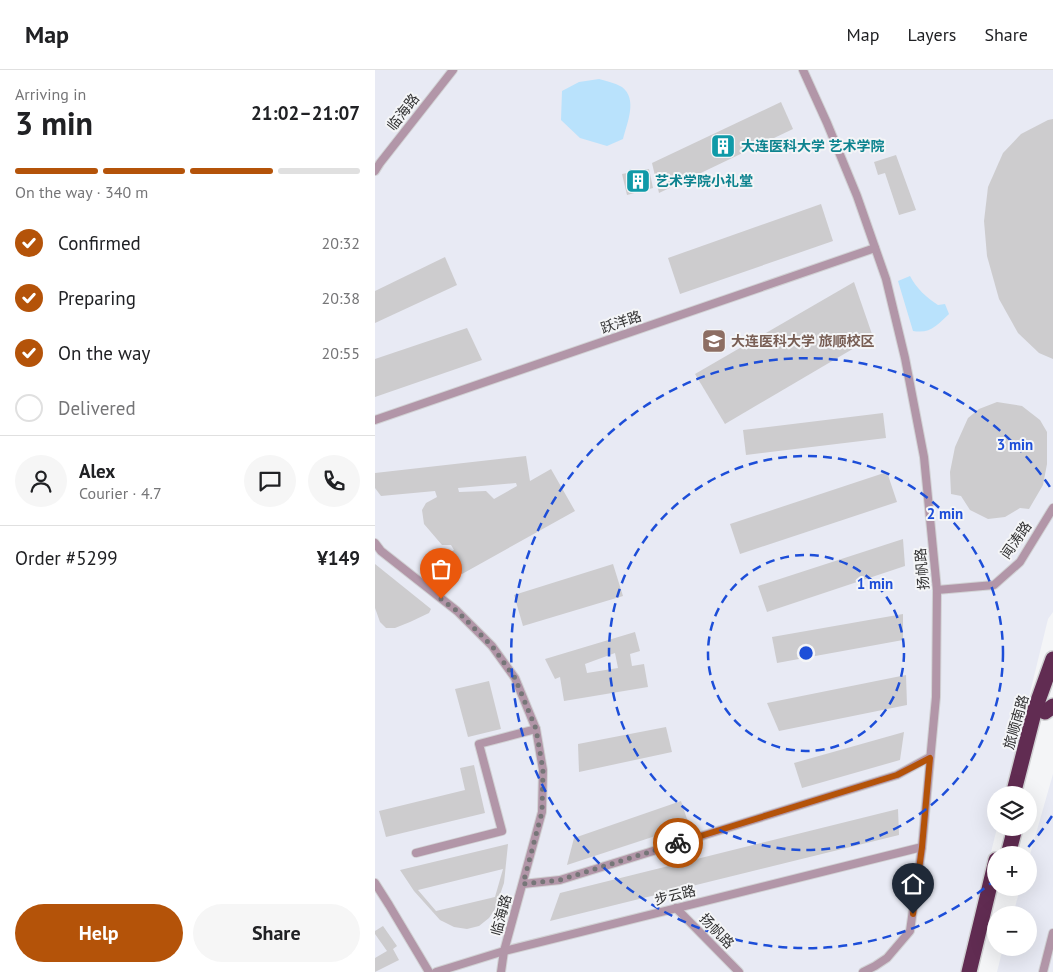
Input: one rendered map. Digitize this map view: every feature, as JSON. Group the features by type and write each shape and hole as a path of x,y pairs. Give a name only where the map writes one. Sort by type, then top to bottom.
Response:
{"highway":[{"name":"旅顺南路","path":"1015,786 1035,709 1052,666"},
{"name":"旅顺南路","path":"1026,786 1049,709 1053,689"},
{"path":"969,972 987,896"},
{"path":"979,972 998,896"}],"street":[{"name":"临海路","path":"375,171 453,70"},
{"name":"扬帆路","path":"803,70 857,196 886,279 905,358 924,457 937,590 936,697 922,847 910,931 887,958 863,972"},
{"name":"跃洋路","path":"375,420 875,248"},
{"name":"闻涛路","path":"937,590 994,585 1020,562 1053,508"},
{"name":"临海路","path":"375,544 457,611 492,646 515,678 536,729 543,770 542,812 504,951 501,972"},
{"path":"416,853 502,831 479,744 536,729"},
{"path":"523,884 560,880 897,775 930,758"},
{"name":"步云路","path":"436,972 504,951 922,847"},
{"path":"375,883 429,972"},
{"name":"扬帆路","path":"677,908 739,972"},
{"path":"1043,972 1053,934"}],"shaded area":[{"name":"大连医科大学 旅顺校区","path":"375,70 1053,70 1053,612 1048,619 1007,786 987,786 987,836 995,836 992,846 987,846 987,868 961,972 375,972"},
{"path":"1053,774 1053,972 997,972 1001,956 1037,956 1037,906 1015,906 1018,896 1037,896 1037,846 1032,846 1035,836 1037,836"}],"water":[{"path":"599,79 622,87 627,92 630,105 629,119 623,139 607,146 580,138 561,120 562,91 579,82"},
{"path":"910,276 919,289 930,299 938,305 945,304 949,314 929,330 913,331 898,281"}],"building":[{"name":"大连医科大学 艺术学院","path":"781,102 793,129 659,193 652,163"},
{"path":"1053,119 1053,359 1039,353 1018,333 999,299 987,256 984,221 988,187 1003,153 1021,134"},
{"path":"896,155 916,210 899,215 885,173 878,175 874,162"},
{"name":"艺术学院小礼堂","path":"649,169 653,188 627,195 622,174"},
{"path":"821,204 833,241 680,294 668,258"},
{"path":"445,257 457,285 375,323 375,291"},
{"path":"854,282 873,337 725,424 695,374"},
{"path":"467,328 482,360 375,397 375,359"},
{"path":"997,402 1022,406 1040,420 1047,432 1047,464 1043,485 1029,509 1020,508 1005,517 988,519 970,510 961,496 951,494 950,472 955,447 968,418 979,409"},
{"path":"883,413 886,438 746,455 743,430"},
{"path":"526,456 530,481 551,469 575,511 462,574 443,557 454,550 451,545 442,545 424,524 422,510 426,503 437,497 435,491 381,496 375,488 375,473","holes":["516,483 517,486 494,499 486,491 459,492 458,488"]},
{"path":"887,472 897,502 740,554 730,524"},
{"path":"903,539 905,566 767,612 758,586"},
{"path":"375,564 431,609 429,613 395,628 386,628 380,622 375,608"},
{"path":"613,564 623,596 523,626 514,595"},
{"path":"903,614 903,640 777,663 772,637"},
{"path":"635,632 640,651 630,654 632,666 644,664 648,687 564,701 560,677 555,679 545,659","holes":["615,653 618,668 587,673 585,664"]},
{"path":"906,675 907,705 779,731 767,703"},
{"path":"489,681 501,729 468,737 455,689"},
{"path":"666,727 672,752 579,772 578,744"},
{"path":"904,732 900,760 802,788 794,763"},
{"path":"474,765 485,813 386,837 379,811 465,790 460,768"},
{"path":"681,801 689,825 567,865 574,838"},
{"path":"898,809 899,835 550,921 560,893"},
{"path":"508,844 504,883 495,909 489,918 479,926 467,929 454,927 440,920 414,891 400,870","holes":["503,869 495,897 436,911 418,890"]},
{"path":"383,926 397,946 393,949 399,960 375,972 375,958 387,951 375,934 375,931"}],"way so far":[{"path":"441,599 457,611 492,646 515,678 536,729 543,770 542,812 523,884 560,880 678,843"}],"place":[{"name":"大连医科大学 艺术学院","path":"723,146"},
{"name":"艺术学院小礼堂","path":"638,181"},
{"name":"大连医科大学 旅顺校区","path":"714,341"}],"route":[{"path":"678,843 897,775 930,758 922,847 913,914"}]}
